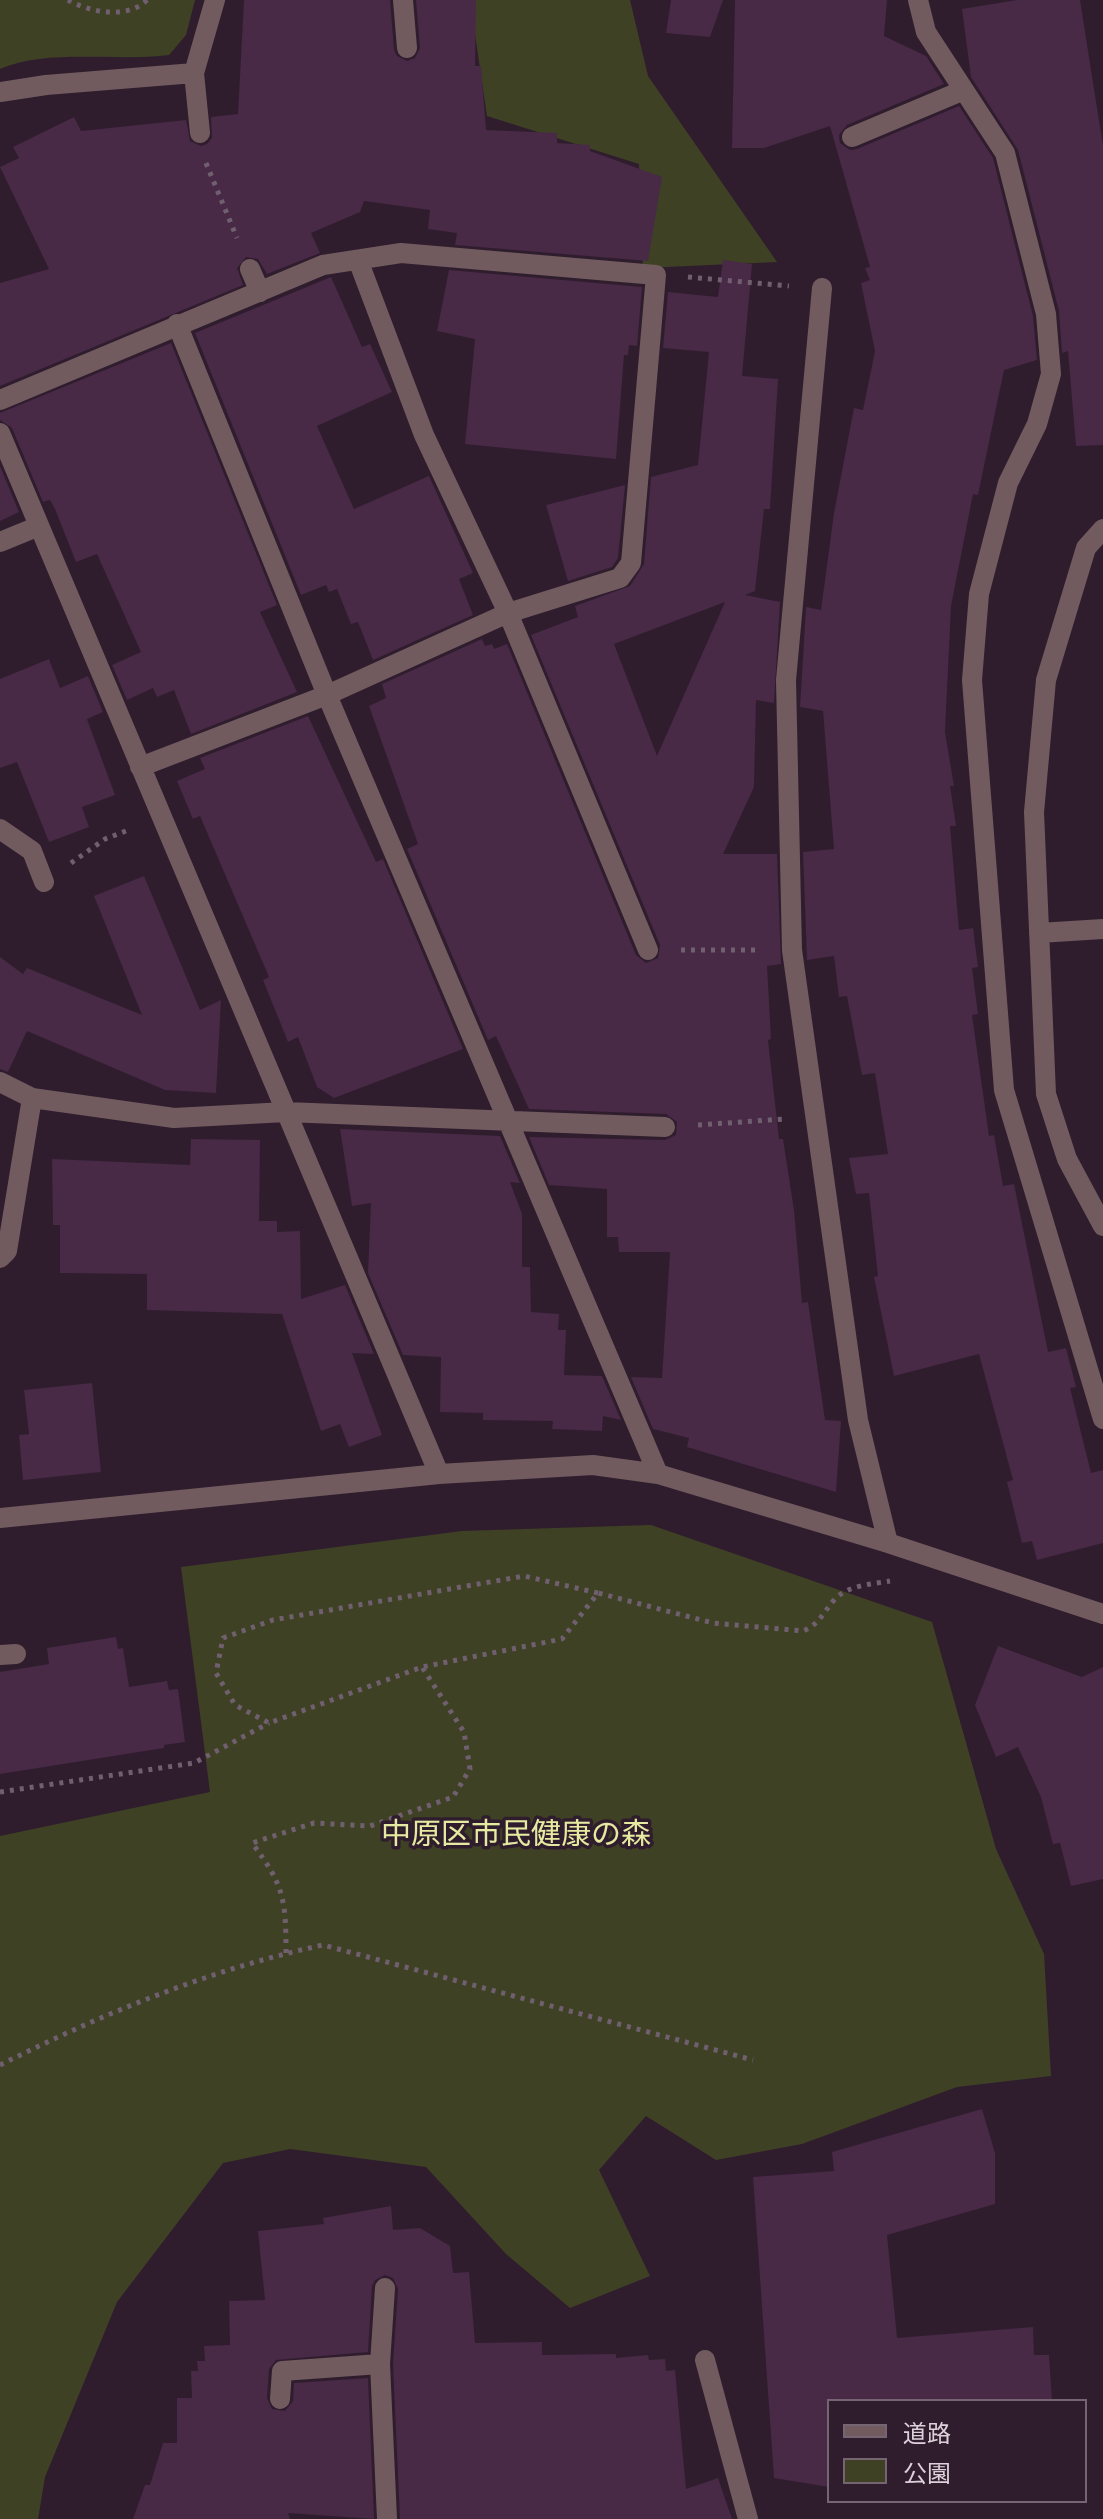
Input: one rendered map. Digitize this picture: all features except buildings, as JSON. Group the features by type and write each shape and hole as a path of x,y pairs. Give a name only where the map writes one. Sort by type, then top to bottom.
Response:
{"street":[{"path":"200,133 194,73 215,0"},
{"path":"403,0 407,48"},
{"path":"918,0 926,32 1005,153 1046,314 1051,374 1037,424 1008,483 979,594 972,680 1004,1090 1103,1419"},
{"path":"0,92 46,85 194,73"},
{"path":"852,137 964,90"},
{"path":"0,400 323,265 401,253 656,275 631,563 620,578 508,613 327,695 140,767"},
{"path":"358,260 424,435 508,613 648,950"},
{"path":"250,269 260,292"},
{"path":"822,288 786,680 792,950 813,1117 858,1420 888,1543"},
{"path":"177,324 327,695 658,1474"},
{"path":"0,433 439,1474"},
{"path":"0,542 39,526"},
{"path":"1103,529 1086,548 1046,680 1034,812 1046,1094 1067,1159 1103,1226"},
{"path":"0,829 32,851 44,882"},
{"path":"1039,933 1103,929"},
{"path":"0,1082 32,1098 174,1118 286,1112 665,1127"},
{"path":"0,1258 7,1251 32,1098"},
{"path":"1,1523 439,1474 593,1465 658,1474 888,1543 925,1558 1103,1614"},
{"path":"385,2288 380,2364 387,2519"},
{"path":"705,2360 748,2519"},
{"path":"280,2399 282,2371 380,2364"}],"path":[{"path":"68,0 85,9 115,12 142,5 147,0"},
{"path":"200,133 207,169 250,269"},
{"path":"656,275 822,288"},
{"path":"44,882 105,839 162,817"},
{"path":"648,950 792,950"},
{"path":"665,1127 813,1117"},
{"path":"269,1723 235,1705 216,1673 223,1638 273,1620 524,1576 713,1623 803,1631 816,1626 836,1597 848,1589 895,1580 925,1558"},
{"path":"0,1792 194,1763 269,1723 422,1667 562,1639 598,1593"},
{"path":"286,1953 286,1914 278,1877 252,1843 314,1823 370,1826 453,1797 470,1769 464,1732 422,1667"},
{"path":"0,2065 95,2017 286,1953 323,1945 753,2060"}],"green space":[{"path":"0,0 195,0 186,35 169,55 61,57 0,69"},
{"path":"470,0 630,0 648,76 777,262 643,268 639,164 487,116"},
{"name":"中原区市民健康の森","path":"651,1525 932,1622 996,1849 1044,1954 1051,2076 957,2087 802,2144 716,2160 646,2116 599,2170 650,2276 570,2308 506,2254 426,2167 290,2149 223,2163 117,2302 45,2477 38,2519 0,2519 0,1836 210,1792 181,1567 462,1531"}]}
